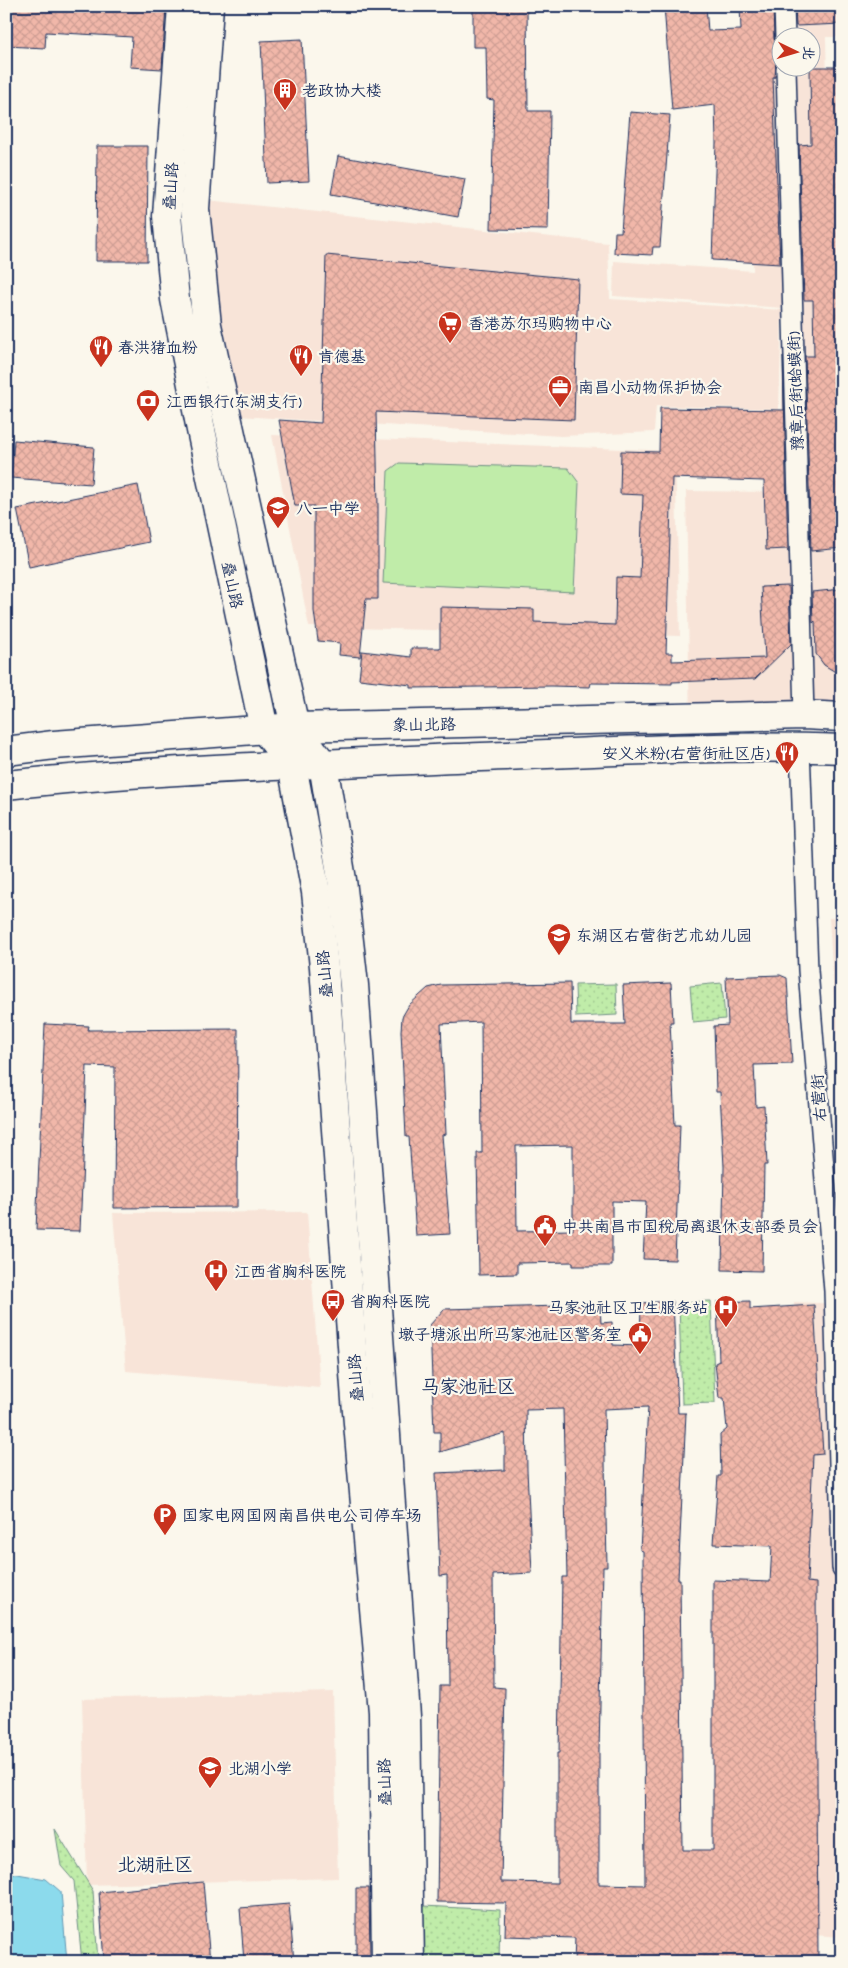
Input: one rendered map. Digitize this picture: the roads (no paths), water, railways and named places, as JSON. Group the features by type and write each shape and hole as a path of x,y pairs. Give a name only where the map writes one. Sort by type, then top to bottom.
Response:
{"main road":[{"name":"叠山路","path":"182,6 167,216 175,299 200,430 264,729 292,765 316,892 324,967 356,1400 383,1712 386,1962"},
{"name":"叠山路","path":"209,6 195,209 207,325 295,727 323,764 342,880 354,985 406,1716 410,1962"},
{"name":"象山北路","path":"6,751 54,745 295,727 804,715 842,717"},
{"path":"6,785 55,780 292,765 670,749 800,747 842,749"}],"street":[{"path":"784,6 785,28"},
{"name":"豫章后街(蛤蟆街)","path":"786,78 804,715"},
{"name":"右营街","path":"800,747 808,970 834,1291 842,1568"}],"water":[{"path":"6,1872 46,1879 61,1892 67,1962 6,1962"}],"place":[{"name":"老政协大楼","path":"285,111"},
{"name":"香港苏尔玛购物中心","path":"450,344"},
{"name":"春洪猪血粉","path":"101,368"},
{"name":"肯德基","path":"301,377"},
{"name":"南昌小动物保护协会","path":"560,408"},
{"name":"江西银行(东湖支行)","path":"148,422"},
{"name":"八一中学","path":"278,529"},
{"name":"安义米粉(右营街社区店)","path":"787,774"},
{"name":"东湖区右营街艺术幼儿园","path":"559,956"},
{"name":"中共南昌市国税局离退休支部委员会","path":"545,1247"},
{"name":"江西省胸科医院","path":"216,1292"},
{"name":"省胸科医院","path":"333,1322"},
{"name":"马家池社区卫生服务站","path":"726,1328"},
{"name":"墩子塘派出所马家池社区警务室","path":"640,1355"},
{"name":"国家电网国网南昌供电公司停车场","path":"165,1536"},
{"name":"北湖小学","path":"210,1789"}],"district":[{"name":"马家池社区","path":"468,1386"},
{"name":"北湖社区","path":"155,1864"}]}
